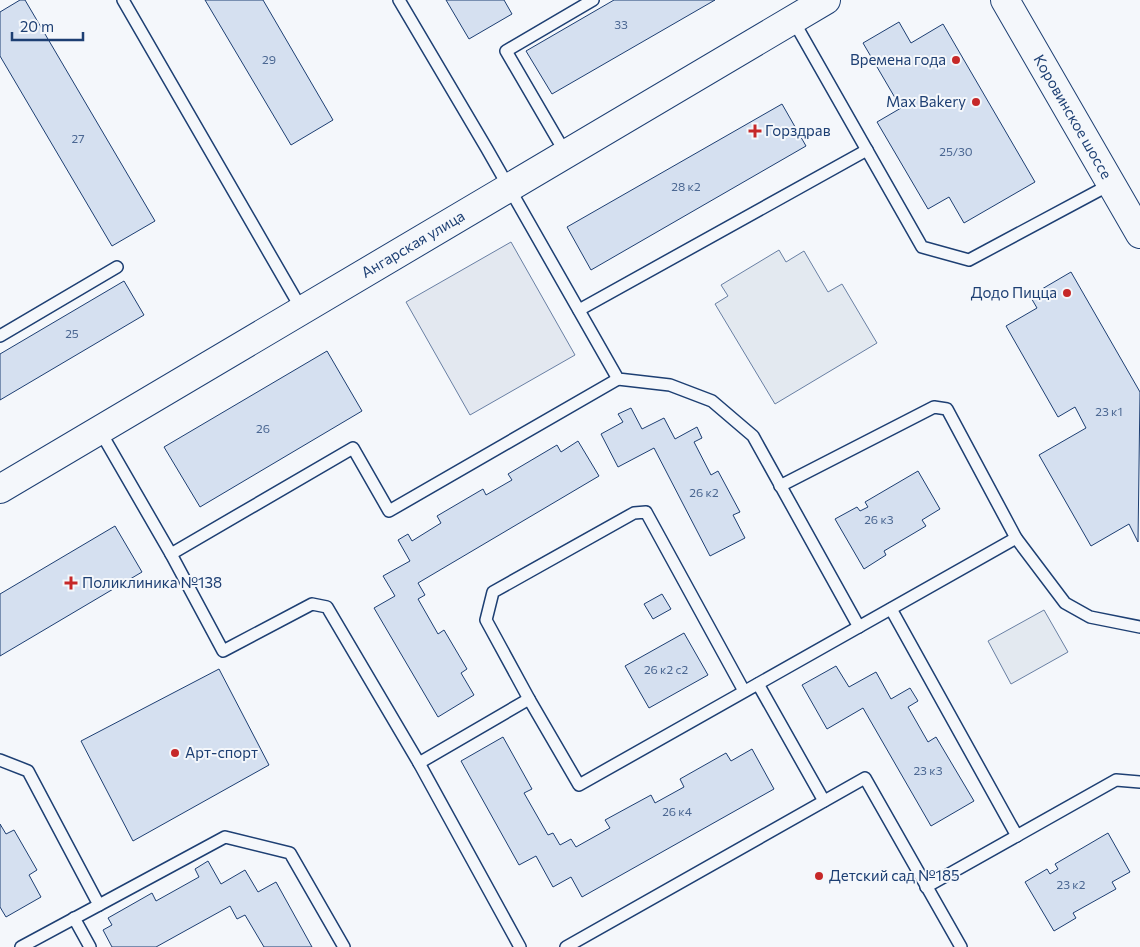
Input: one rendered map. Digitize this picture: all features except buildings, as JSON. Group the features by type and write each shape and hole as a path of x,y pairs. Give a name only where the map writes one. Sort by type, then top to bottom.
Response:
{"street":[{"name":"Ангарская улица","path":"0,489 826,0"},
{"name":"Коровинское шоссе","path":"1005,0 1140,234"}],"lane":[{"path":"123,0 303,310"},
{"path":"399,0 618,380"},
{"path":"566,154 506,51 593,0"},
{"path":"793,20 922,247 968,260 1111,184"},
{"path":"579,310 867,150"},
{"path":"0,336 117,267"},
{"path":"171,554 352,448 389,512 618,380 670,386 712,401 753,436 859,627"},
{"path":"780,486 934,407 947,410 1016,538 1064,603 1090,618 1140,627"},
{"path":"100,431 224,651 312,604 327,607 419,763 520,947"},
{"path":"744,691 646,512 634,513 493,592 486,620 579,785 1016,538"},
{"path":"891,609 1017,836"},
{"path":"758,684 824,801"},
{"path":"419,763 529,699"},
{"path":"0,760 28,771 99,905"},
{"path":"566,947 865,778 961,947"},
{"path":"926,887 1116,780 1140,782"},
{"path":"20,947 225,837 290,853 344,947"},
{"path":"74,918 90,947"}],"shaded area":[{"path":"511,242 575,355 470,415 406,302"},
{"path":"779,250 786,262 804,251 828,292 842,284 877,343 775,404 715,304 728,296 721,285"},
{"path":"1044,610 1068,652 1011,684 988,641"}],"place":[{"name":"Времена года","path":"956,60"},
{"name":"Max Bakery","path":"976,102"},
{"name":"Горздрав","path":"755,131"},
{"name":"Додо Пицца","path":"1067,293"},
{"name":"Поликлиника №138","path":"71,583"},
{"name":"Арт-спорт","path":"175,753"},
{"name":"Детский сад №185","path":"819,876"}]}
